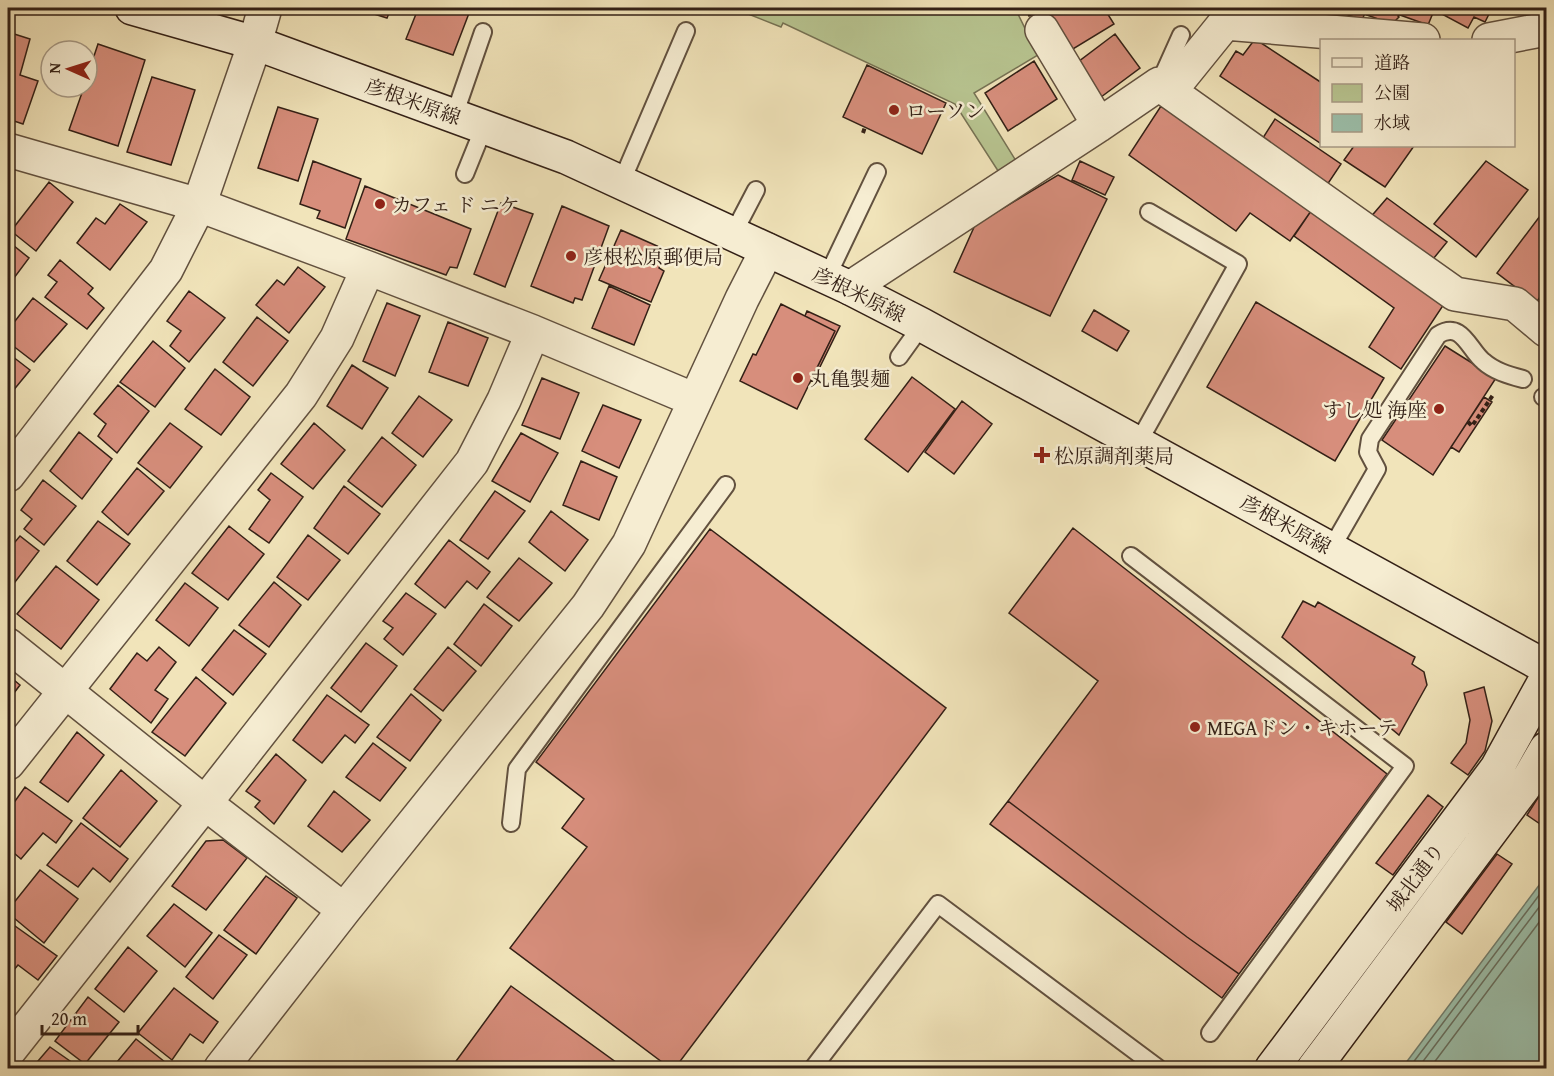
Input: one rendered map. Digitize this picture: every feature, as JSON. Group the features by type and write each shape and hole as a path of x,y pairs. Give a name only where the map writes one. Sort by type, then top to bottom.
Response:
{"street":[{"name":"彦根米原線","path":"132,8 255,43 566,157 734,234 922,326 1546,667"},
{"path":"8,475 166,270 199,205 255,43 264,8"},
{"path":"838,283 1164,87 1225,23 1411,39"},
{"path":"1510,39 1546,29"},
{"path":"1042,30 1099,125"},
{"path":"1164,87 1455,294 1515,304 1546,330"},
{"path":"13,160 199,205 533,332 695,400"},
{"path":"221,1068 588,606 629,544 746,291 768,250"},
{"path":"8,763 301,395 338,338 368,268"},
{"path":"8,1052 472,462 504,400 533,332"},
{"path":"8,645 345,910"},
{"name":"城北通り","path":"1272,1068 1497,768 1546,679"},
{"name":"城北通り","path":"1314,1068 1524,787 1546,749"}],"lane":[{"path":"621,183 686,31"},
{"path":"454,116 483,32"},
{"path":"1164,87 1181,34"},
{"path":"465,174 484,127"},
{"path":"838,283 877,172"},
{"path":"734,234 756,190"},
{"path":"1138,443 1238,264 1149,212"},
{"path":"899,357 922,326"},
{"path":"1331,549 1377,469 1368,452 1370,439 1438,335 1453,331 1463,336 1482,361 1502,374 1522,379"},
{"path":"511,823 517,769 726,485"},
{"path":"1131,556 1405,766 1210,1033"},
{"path":"813,1068 938,904 1158,1068"}],"path":[{"path":"863,133 865,127"}],"green space":[{"path":"733,8 1015,8 1038,55 974,93 1021,169 1002,177 955,104 783,23 781,27"}],"water":[{"path":"1546,876 1546,1068 1402,1068"}],"building":[{"path":"355,8 391,8 387,18"},
{"path":"422,8 471,8 453,55 406,39 416,14 420,14"},
{"path":"1025,8 1046,8 1029,16"},
{"path":"1055,8 1104,8 1114,24 1068,52 1044,13"},
{"path":"1260,8 1322,8 1322,15"},
{"path":"1329,8 1367,8 1362,20"},
{"path":"1370,8 1402,8 1399,17 1392,24 1367,15"},
{"path":"1403,8 1435,8 1428,25 1400,15"},
{"path":"1440,8 1492,8 1485,22 1474,17 1468,28 1438,12"},
{"path":"8,32 30,39 20,75 38,81 23,124 8,119"},
{"path":"1115,34 1140,68 1097,100 1074,65"},
{"path":"1255,39 1320,82 1320,143 1220,76 1236,51 1243,55"},
{"path":"99,44 145,60 118,146 69,130 80,99 99,99"},
{"path":"1034,61 1057,99 1008,131 985,93"},
{"name":"ローソン","path":"867,65 946,103 922,154 843,117"},
{"path":"152,77 195,90 171,165 127,152"},
{"path":"1161,106 1311,211 1290,241 1250,213 1236,231 1129,155"},
{"path":"278,107 318,119 298,181 258,168"},
{"path":"1275,119 1341,164 1327,185 1261,141"},
{"path":"1353,147 1413,147 1385,187 1344,160"},
{"path":"313,161 361,179 345,228 317,218 320,211 300,204"},
{"path":"1080,161 1114,177 1105,195 1072,180"},
{"path":"1486,161 1528,190 1476,257 1434,224"},
{"path":"1058,175 1107,199 1050,316 954,272 975,225"},
{"path":"49,182 73,202 36,251 11,231"},
{"path":"365,186 471,229 457,268 450,267 446,275 346,239"},
{"path":"1387,198 1447,242 1429,264 1369,219"},
{"path":"501,203 533,214 505,287 474,274"},
{"path":"120,204 147,222 110,270 77,243 96,218 105,224"},
{"name":"彦根松原郵便局","path":"562,206 609,226 582,300 575,298 573,303 531,286"},
{"path":"1546,208 1546,288 1536,303 1497,273"},
{"path":"1311,211 1444,304 1401,369 1369,347 1394,308 1294,236"},
{"path":"621,230 666,250 659,268 664,271 651,302 599,280"},
{"path":"8,241 29,258 8,286"},
{"path":"60,260 93,288 88,294 104,308 87,329 45,297 57,282 48,275"},
{"path":"298,267 325,287 289,333 256,305 277,280 284,285"},
{"path":"609,286 650,305 634,345 592,328"},
{"path":"189,291 225,318 189,362 170,346 181,331 167,321"},
{"path":"33,298 67,324 34,362 8,342 8,330"},
{"path":"1256,302 1384,378 1335,461 1207,387"},
{"path":"387,303 420,316 395,376 363,361"},
{"path":"781,304 835,331 797,409 740,381 753,354 756,355"},
{"path":"1094,310 1129,331 1117,351 1082,331"},
{"path":"807,311 840,326 813,381 811,380 835,331 805,316"},
{"path":"257,317 288,341 253,386 223,362"},
{"path":"448,322 488,338 468,386 429,372"},
{"path":"153,341 185,368 155,407 120,382"},
{"name":"すし処 海座","path":"1445,346 1496,378 1433,475 1382,440"},
{"path":"8,353 30,370 8,397"},
{"path":"352,365 388,388 362,429 327,406"},
{"path":"215,369 250,397 221,435 185,409"},
{"path":"912,377 955,409 908,472 865,439"},
{"path":"542,378 579,393 560,439 522,425"},
{"path":"118,385 149,411 117,453 98,436 106,424 94,414"},
{"path":"419,396 452,420 423,457 392,433"},
{"path":"1484,397 1492,402 1459,452 1451,447"},
{"path":"962,401 992,424 954,474 925,452"},
{"path":"603,405 641,420 619,468 582,451"},
{"path":"170,423 202,447 170,488 138,463"},
{"path":"314,423 345,450 313,489 281,464"},
{"path":"79,432 112,459 82,499 50,471"},
{"path":"521,433 558,453 530,502 492,481"},
{"path":"382,437 416,465 382,507 348,481"},
{"path":"581,461 617,477 599,520 563,505"},
{"path":"137,468 164,491 128,535 102,512"},
{"path":"271,473 303,497 269,543 249,529 270,500 258,490"},
{"path":"43,480 76,506 44,545 24,529 32,519 21,510"},
{"path":"344,486 380,514 348,554 314,528"},
{"path":"495,491 525,511 488,559 460,540"},
{"path":"551,511 588,540 565,571 529,542"},
{"path":"98,521 130,544 97,585 67,561"},
{"path":"229,526 264,554 228,600 192,573"},
{"name":"MEGAドン・キホーテ","path":"1073,528 1387,774 1239,974 1008,801 1098,681 1009,613"},
{"path":"710,529 946,708 675,1068 670,1068 510,948 587,847 562,828 584,799 536,762"},
{"path":"308,535 340,560 308,600 277,577"},
{"path":"8,536 15,542 20,536 39,551 8,591"},
{"path":"449,540 490,572 477,589 467,581 445,608 415,584"},
{"path":"519,558 552,583 519,621 487,597"},
{"path":"56,566 99,600 61,649 17,614"},
{"path":"274,582 301,605 269,647 239,625"},
{"path":"185,583 218,608 189,646 156,620"},
{"path":"406,593 436,614 403,655 384,639 393,628 383,621"},
{"path":"1303,601 1315,607 1318,602 1415,657 1412,664 1424,672 1427,685 1399,735 1282,637"},
{"path":"484,604 512,626 481,666 454,644"},
{"path":"234,630 266,654 233,695 202,670"},
{"path":"366,643 397,666 361,712 331,688"},
{"path":"159,647 176,662 155,690 168,699 151,723 110,689 137,653 147,661"},
{"path":"448,647 476,671 443,711 414,689"},
{"path":"8,675 20,685 8,701"},
{"path":"196,677 226,703 185,756 152,732"},
{"path":"1484,687 1492,721 1485,751 1468,775 1451,763 1466,743 1470,720 1464,693"},
{"path":"411,694 441,720 410,761 377,737"},
{"path":"327,695 369,725 355,743 345,735 322,763 293,740"},
{"path":"77,732 104,755 68,802 40,782"},
{"path":"373,743 406,768 380,801 346,777"},
{"path":"276,754 306,780 274,824 255,807 260,801 246,791"},
{"path":"121,770 157,801 120,847 83,818"},
{"path":"1546,785 1546,821 1543,826 1527,815"},
{"path":"25,787 72,821 56,843 43,833 21,859 8,848 8,811"},
{"path":"334,791 370,820 342,852 308,826"},
{"path":"1428,795 1443,807 1393,875 1376,863"},
{"path":"1008,801 1239,974 1222,998 990,824"},
{"path":"81,823 128,859 110,882 93,868 78,887 47,865"},
{"path":"223,840 247,858 206,910 172,886 206,841"},
{"path":"1497,854 1512,864 1462,934 1446,922"},
{"path":"40,870 78,899 44,943 8,913"},
{"path":"266,876 297,898 256,954 224,930"},
{"path":"174,904 212,933 185,967 147,936"},
{"path":"8,921 57,956 38,980 18,965 8,977"},
{"path":"219,935 247,955 213,999 186,977"},
{"path":"128,947 157,971 124,1012 95,989"},
{"path":"511,986 624,1068 451,1068"},
{"path":"174,988 218,1022 203,1043 190,1034 172,1060 138,1033"},
{"path":"88,997 119,1022 85,1064 55,1041"},
{"path":"136,1039 170,1066 168,1068 112,1068"},
{"path":"50,1047 80,1068 32,1068"}],"place":[{"name":"ローソン","path":"894,110"},
{"name":"カフェ ド ニケ","path":"380,204"},
{"name":"彦根松原郵便局","path":"571,256"},
{"name":"丸亀製麺","path":"798,378"},
{"name":"すし処 海座","path":"1439,409"},
{"name":"松原調剤薬局","path":"1042,455"},
{"name":"MEGAドン・キホーテ","path":"1195,727"}]}
